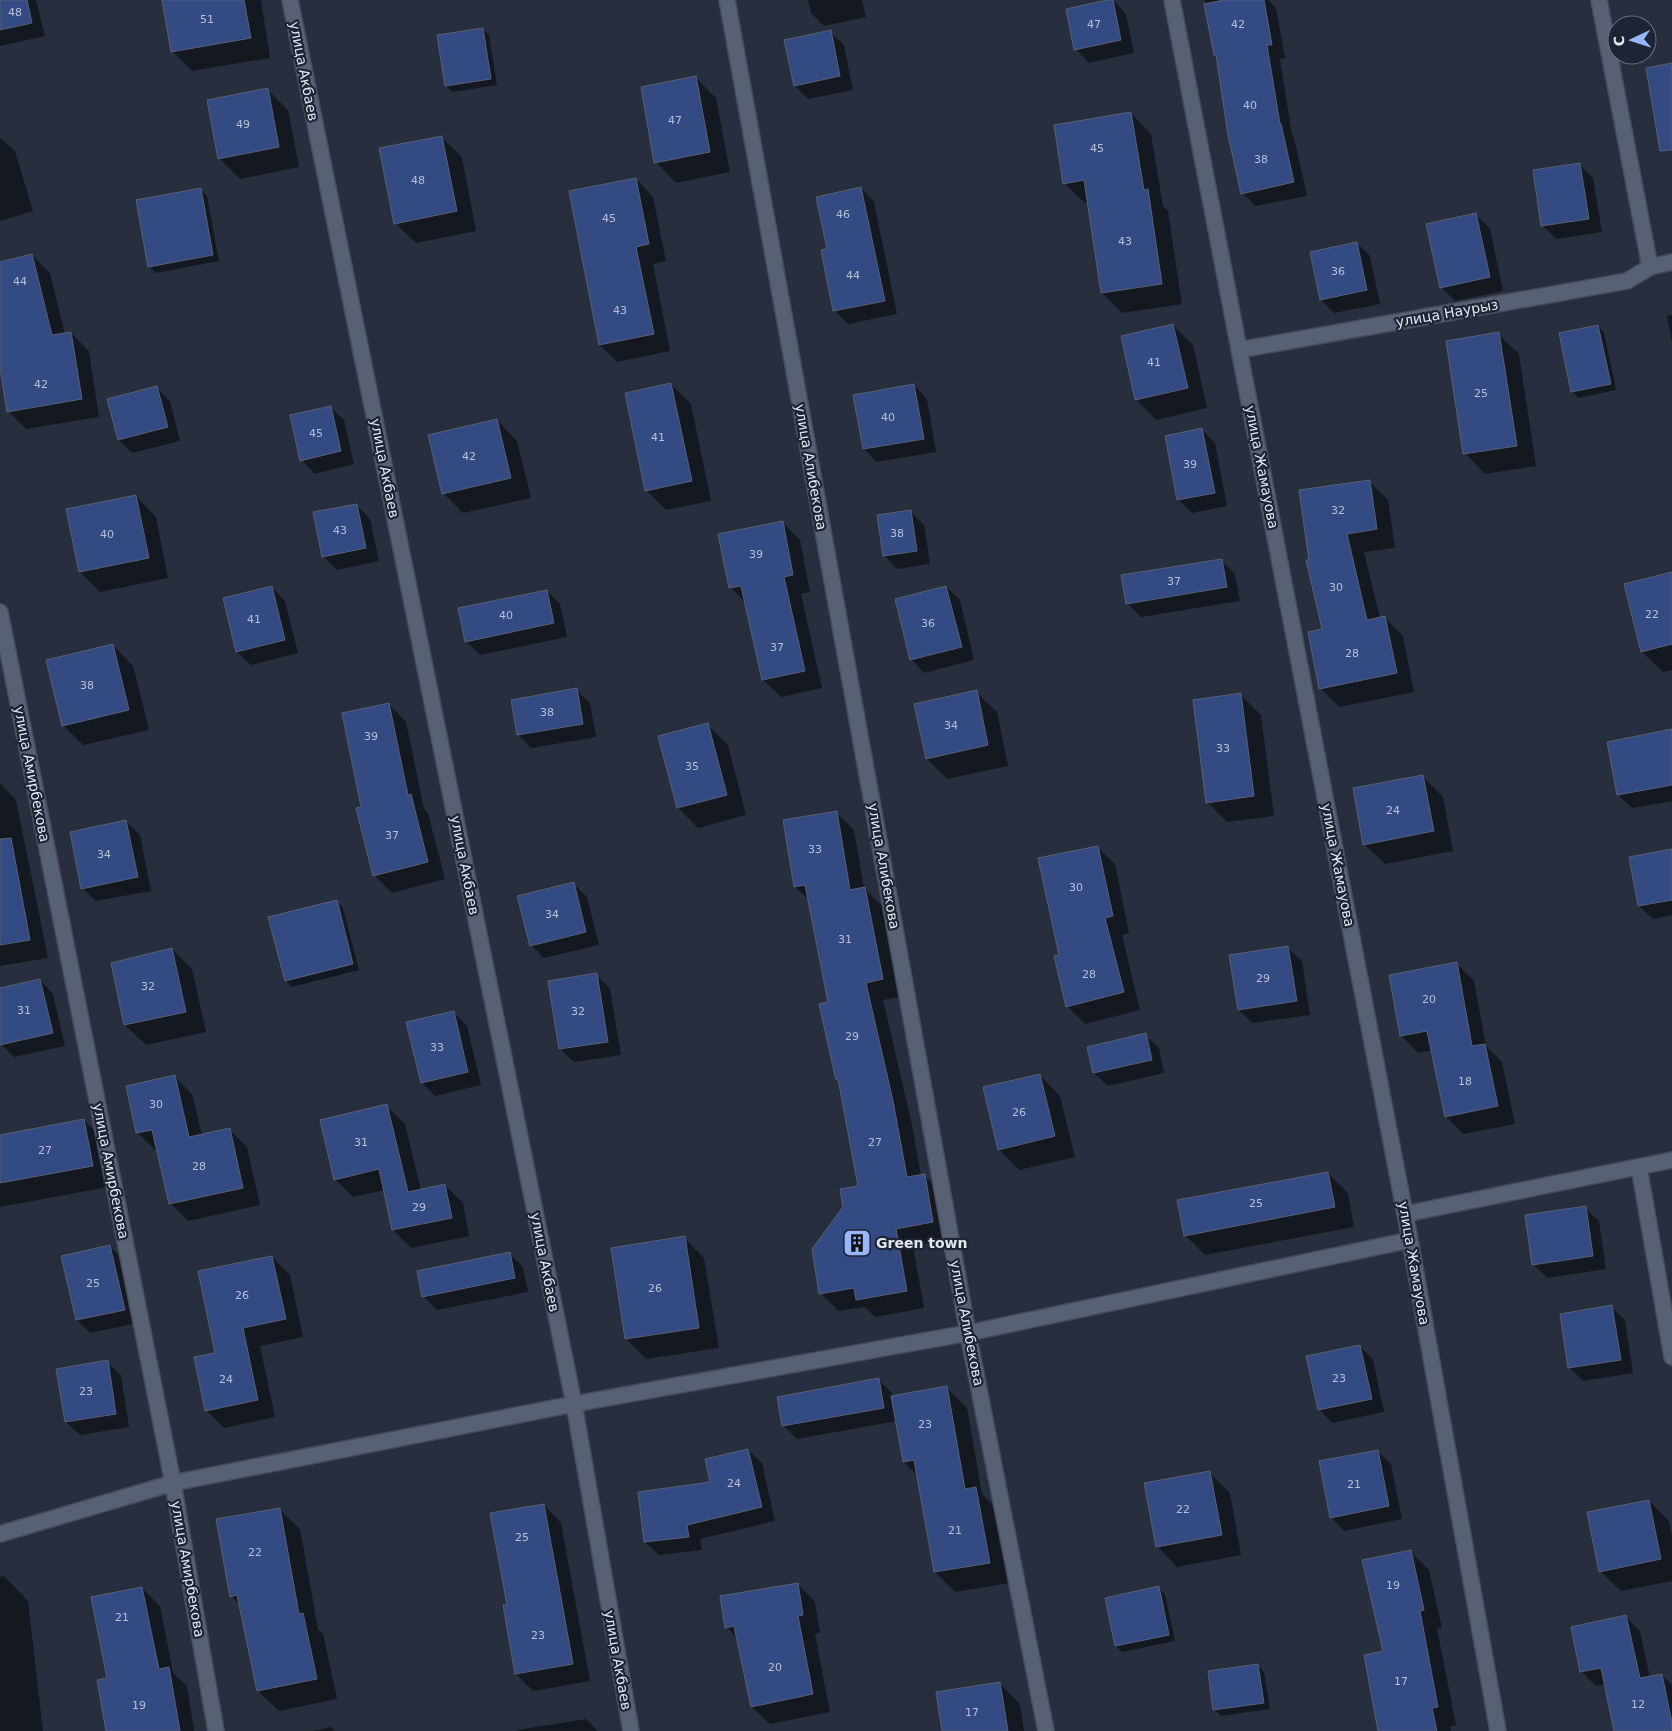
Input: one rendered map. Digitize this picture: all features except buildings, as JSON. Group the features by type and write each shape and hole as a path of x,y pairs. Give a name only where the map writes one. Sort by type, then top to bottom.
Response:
{"street":[{"name":"улица Акбаев","path":"290,0 574,1404 630,1731"},
{"name":"улица Алибекова","path":"727,0 968,1333 1046,1731"},
{"name":"улица Жамауова","path":"1172,0 1410,1240 1498,1731"},
{"path":"1599,0 1650,267"},
{"name":"улица Наурыз","path":"1239,350 1628,281 1650,267 1672,262"},
{"name":"улица Амирбекова","path":"0,612 173,1483 216,1731"},
{"path":"1405,1214 1672,1160"},
{"path":"1640,1167 1672,1357"},
{"path":"0,1534 173,1483 574,1404 968,1333 1410,1240"}],"place":[{"name":"Green town","path":"857,1243"}]}
